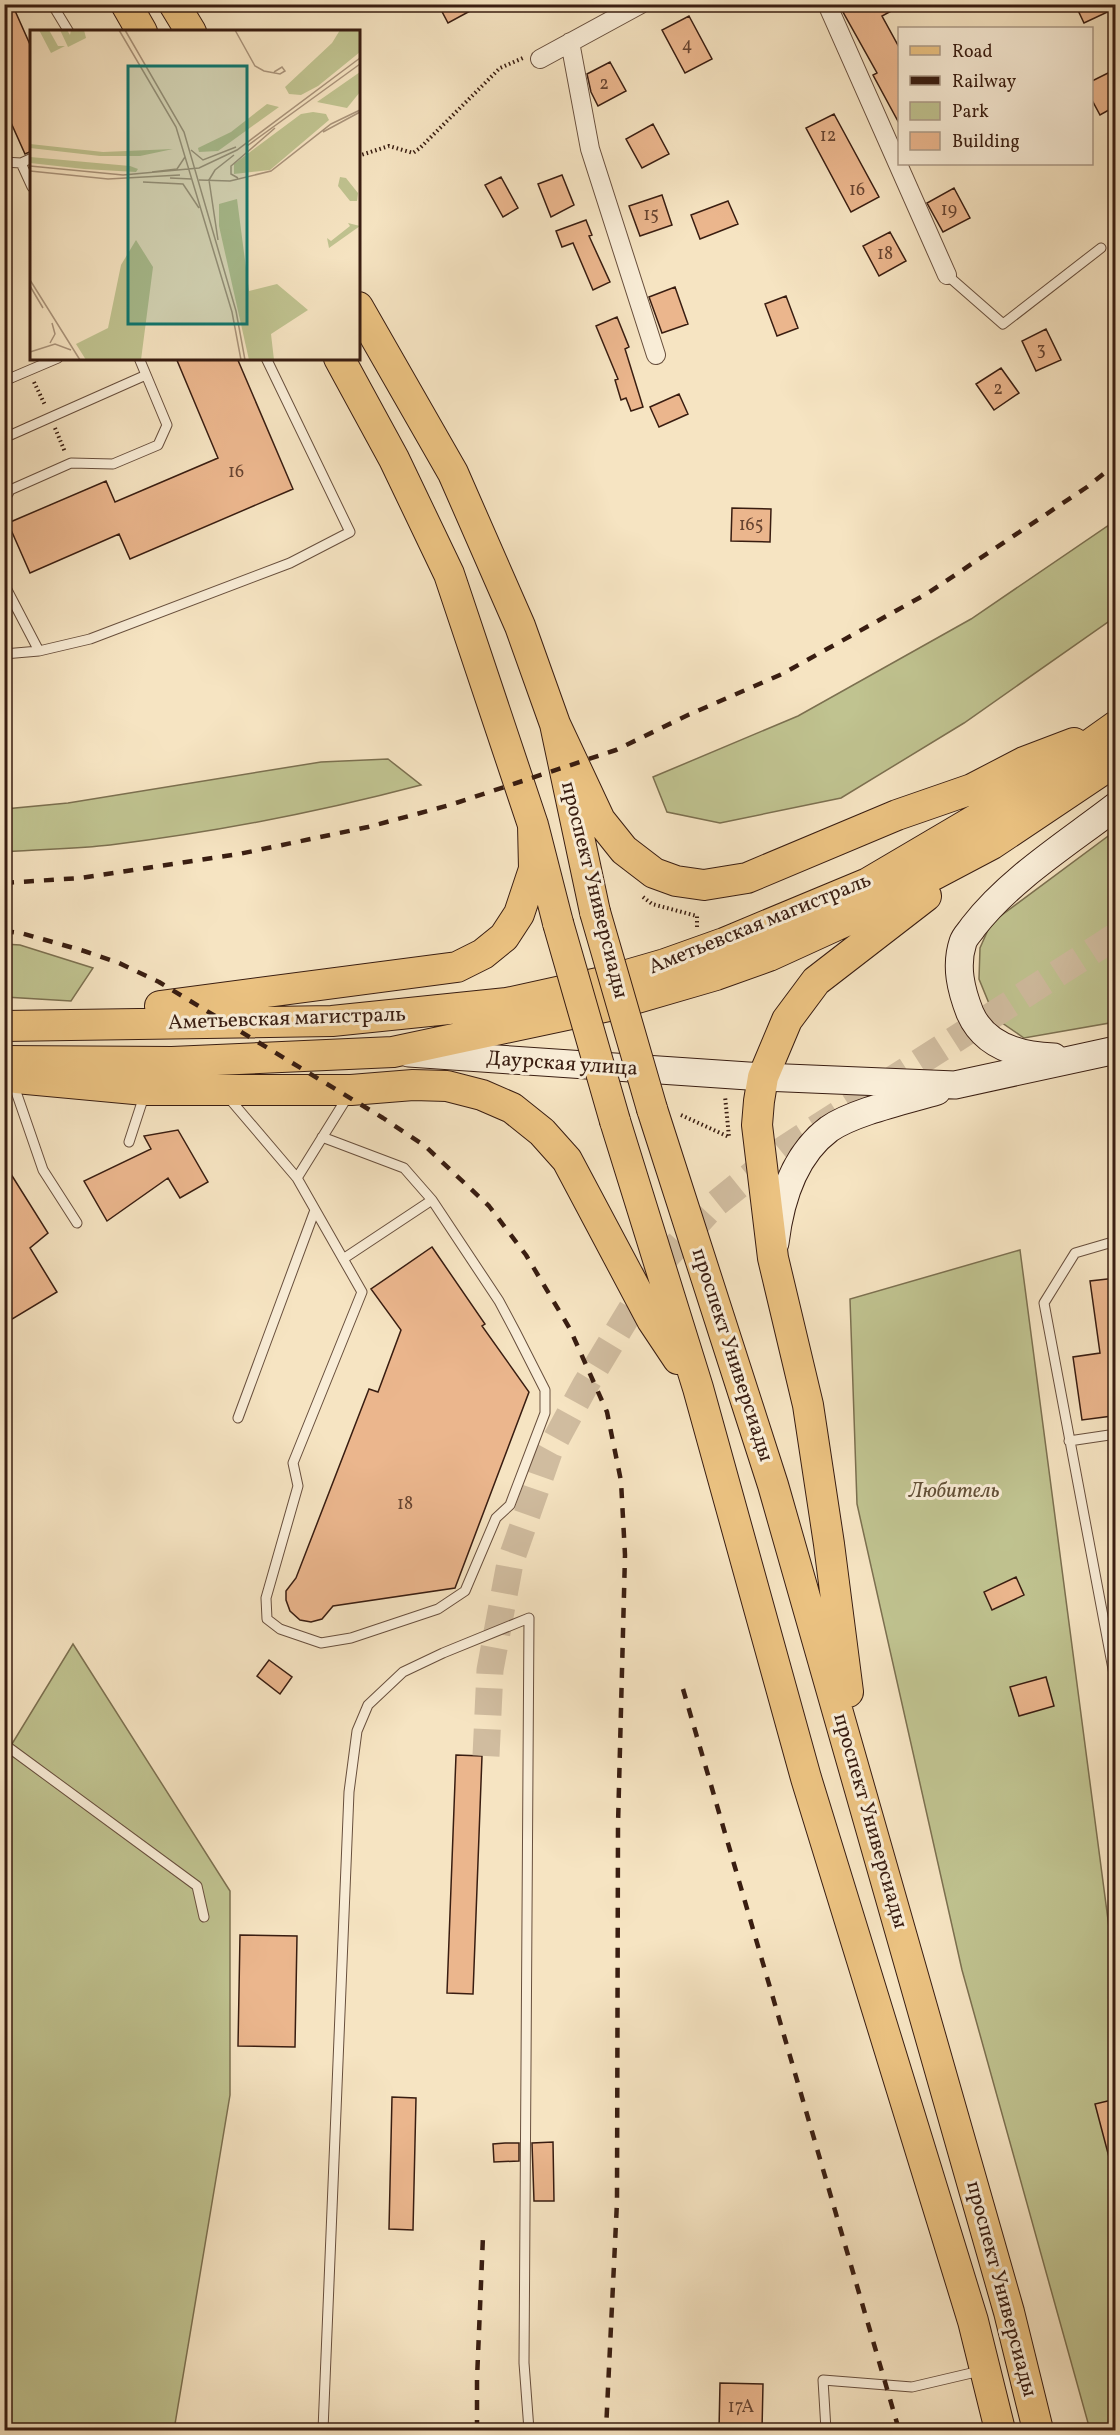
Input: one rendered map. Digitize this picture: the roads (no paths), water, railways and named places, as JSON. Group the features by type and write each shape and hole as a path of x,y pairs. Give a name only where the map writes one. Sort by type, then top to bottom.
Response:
{"main road":[{"path":"126,4 141,30"},
{"path":"174,4 190,30"},
{"name":"проспект Универсиады","path":"360,310 453,473 519,626 555,724 595,912 663,1111 773,1485 1010,2312 1038,2430"},
{"name":"проспект Универсиады","path":"340,360 394,459 448,574 533,825 558,923 615,1120 698,1388 806,1778 973,2321 1000,2430"},
{"path":"555,724 600,820 624,850 654,873 676,881 704,885 747,878 897,815 972,789 1024,762 1114,727"},
{"name":"Аметьевская магистраль","path":"4,1026 332,1021 507,1003 603,982 665,964 724,943 868,883 1026,790 1114,727"},
{"name":"Аметьевская магистраль","path":"393,1052 613,1005 716,975 769,956 850,920 992,844 1116,761"},
{"path":"4,1022 194,1003 456,967 483,954 504,937 519,914 534,869 533,825"},
{"path":"860,1788 829,1544 808,1405 773,1258 757,1125 763,1077 787,1020 816,981 949,880 992,844"},
{"name":"Даурская улица","path":"7,1072 160,1074 393,1052"},
{"path":"7,1072 160,1074 223,1091 351,1090 413,1085 447,1086 482,1095 512,1108 542,1132 567,1160 652,1320 698,1388"}],"street":[{"path":"540,59 641,4"},
{"path":"827,4 898,164"},
{"path":"570,42 590,149 656,355"},
{"path":"898,165 947,275"},
{"path":"1079,1058 1032,1056 1005,1049 982,1031 971,1015 963,992 958,966 964,940 987,909 1011,887 1116,806"},
{"name":"Даурская улица","path":"393,1052 763,1077 955,1085 1116,1050"},
{"path":"773,1258 786,1188 805,1154 829,1129 854,1117 955,1085"}],"lane":[{"path":"52,4 68,30"},
{"path":"4,162 21,163 30,159"},
{"path":"21,163 30,183"},
{"path":"947,275 1003,324 1101,249"},
{"path":"4,381 53,360"},
{"path":"4,501 10,490 70,463 114,464 158,445 167,425 140,360"},
{"path":"4,654 39,651 90,639 279,567 350,532 267,360"},
{"path":"4,438 146,375"},
{"path":"4,584 39,651"},
{"path":"7,1072 43,1170 77,1223"},
{"path":"129,1142 160,1074"},
{"path":"297,1178 351,1090"},
{"path":"223,1091 297,1178 362,1292 293,1464 298,1486 266,1598 267,1619 288,1633 321,1643 351,1638 438,1609 465,1591 496,1518 510,1505 545,1413 545,1390 515,1331 499,1301 432,1200 404,1168 322,1137"},
{"path":"343,1259 432,1200"},
{"path":"238,1418 315,1210"},
{"path":"1116,1241 1075,1253 1044,1303 1116,1685"},
{"path":"1069,1441 1116,1434"},
{"path":"323,2430 348,1804 357,1731 368,1705 403,1672 529,1618 524,2363 529,2430"},
{"path":"4,1744 197,1886 204,1917"},
{"path":"826,2430 823,2380 912,2387 985,2369"}],"tunnel":[{"path":"486,1756 490,1670 510,1563 549,1452 586,1384 657,1267 713,1206 784,1149 1116,936"}],"railway":[{"path":"4,883 80,878 239,854 368,827 450,805 616,750 688,715 782,674 928,593 1087,487 1116,464"},
{"path":"4,931 21,933 84,951 119,963 159,982 425,1146 489,1206 526,1255 570,1329 607,1412 621,1481 625,1555 618,1825 617,2202 606,2430"},
{"path":"683,1689 899,2430"},
{"path":"477,2430 483,2236"}],"park label":[{"name":"Любитель","path":"954,1491"}]}
